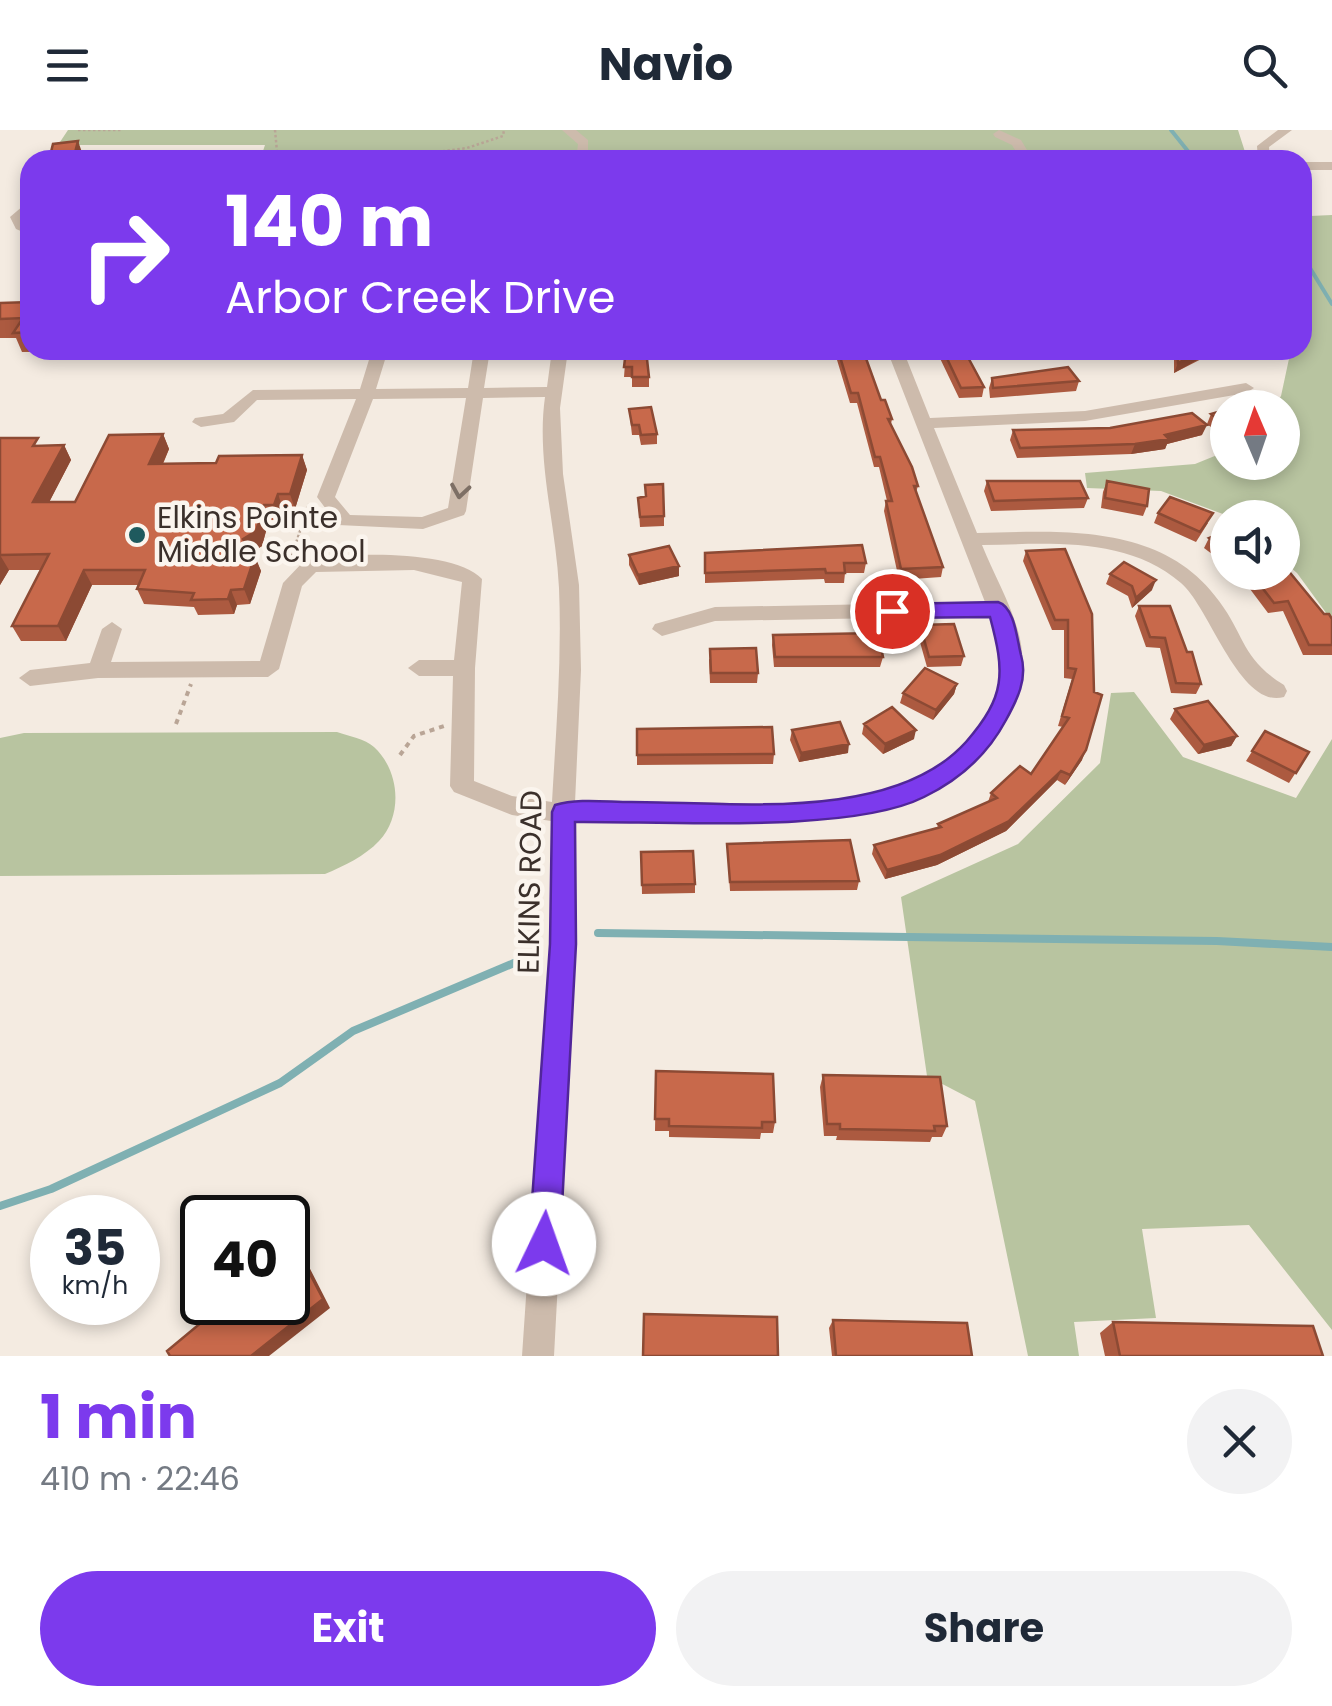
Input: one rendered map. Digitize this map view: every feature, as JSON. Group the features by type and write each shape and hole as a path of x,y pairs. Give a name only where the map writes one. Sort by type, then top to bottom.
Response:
{"street":[{"path":"568,130 584,143 583,150"},
{"path":"1264,150 1286,130"},
{"path":"1006,150 999,134 1021,150"},
{"path":"377,360 326,496 345,521 423,523 457,511 481,360"},
{"name":"ELKINS ROAD","path":"538,1356 563,944 570,670 570,586 554,474 554,392 559,360"},
{"path":"30,678 98,670 268,669 294,584 311,566 412,563 456,570 472,579 464,668 462,786 490,803 564,812 789,811 855,806 915,792 960,763 990,729 1009,695 1014,665 998,610 900,360"},
{"path":"201,422 228,418 253,396 366,395 421,386 476,395 554,392"},
{"path":"926,423 1085,416 1246,388"},
{"path":"971,539 1077,538 1147,552 1178,569 1201,590 1216,612 1236,659 1249,675 1276,691"},
{"path":"662,629 716,614 998,610"},
{"path":"98,670 112,629"},
{"path":"418,668 464,668"}],"path":[{"path":"78,130 122,130"},
{"path":"452,150 503,136 504,130"},
{"path":"288,570 310,502"},
{"path":"176,724 192,682"},
{"path":"400,755 414,736 463,720"}],"green space":[{"path":"68,130 1238,130 1244,150 263,150 265,145 58,145"},
{"path":"1332,215 1332,621 1300,577 1300,500 1210,500 1210,509 1161,491 1087,488 1085,473 1195,464 1210,458 1210,480 1300,480 1300,390 1282,390 1289,360 1312,360 1312,216"},
{"path":"1134,692 1183,757 1296,798 1332,739 1332,1330 1249,1225 1142,1229 1156,1318 1074,1322 1079,1356 1028,1356 975,1101 927,1076 901,897 1018,844 1100,763 1111,693"},
{"path":"337,732 366,742 382,757 393,780 395,805 379,841 361,856 325,874 0,876 0,738 24,733"}],"building":[{"path":"78,141 76,150 52,150 53,144"},
{"path":"20,302 20,318 0,319 0,303"},
{"path":"625,360 647,360 649,377 632,377 632,367 624,367"},
{"path":"841,360 867,360 892,419 888,419 912,467 918,486 914,486 943,567 901,569 886,501 892,501 880,457 875,457 858,393 851,393"},
{"path":"948,360 969,360 984,387 961,388"},
{"path":"1068,367 1079,381 993,388 992,378"},
{"path":"651,407 657,434 641,435 639,425 632,425 629,409"},
{"path":"1192,413 1207,425 1165,435 1169,439 1135,444 1020,448 1013,430 1110,428"},
{"path":"163,434 149,464 216,463 219,456 302,455 290,494 278,494 274,505 264,505 256,531 243,539 255,556 244,589 231,590 228,599 191,600 194,593 137,589 145,570 84,570 58,626 12,626 49,554 0,555 0,438 38,438 33,446 64,445 33,502 75,502 109,435"},
{"path":"987,481 1080,481 1088,498 994,501"},
{"path":"1107,481 1149,489 1147,506 1105,498"},
{"path":"663,484 664,516 640,517 638,498 646,496 645,485"},
{"path":"1170,497 1210,512 1210,517 1200,532 1158,513"},
{"path":"862,545 866,563 844,563 845,573 826,573 825,569 705,573 705,553"},
{"path":"669,546 679,566 638,575 629,555"},
{"path":"1065,549 1092,614 1094,692 1102,695 1086,750 1070,775 1061,771 1009,821 940,855 887,870 874,845 941,827 938,824 997,798 991,793 1020,766 1031,774 1069,718 1062,716 1076,669 1068,668 1068,620 1055,620 1026,551"},
{"path":"1124,562 1156,580 1136,598 1132,586 1110,574"},
{"path":"1300,585 1332,619 1332,645 1309,645 1288,601 1274,603 1264,590 1300,590"},
{"path":"1139,606 1170,606 1187,652 1192,652 1201,684 1176,683 1165,638 1150,637"},
{"path":"954,624 964,656 929,657 920,625"},
{"path":"878,633 883,657 775,657 773,635"},
{"path":"756,648 758,673 711,673 710,649"},
{"path":"925,668 957,684 936,710 903,693"},
{"path":"1208,701 1237,736 1204,745 1175,709"},
{"path":"892,707 916,730 885,744 864,724"},
{"path":"840,722 849,744 801,753 792,730"},
{"path":"772,727 774,754 637,755 637,729"},
{"path":"1265,731 1309,752 1296,773 1252,751"},
{"path":"850,840 859,881 730,882 727,844"},
{"path":"693,851 695,884 642,885 641,852"},
{"path":"656,1071 773,1074 775,1122 762,1122 762,1128 669,1126 669,1119 655,1119"},
{"path":"823,1075 940,1077 947,1126 934,1126 935,1131 840,1129 840,1124 827,1124"},
{"path":"310,1274 323,1299 310,1309"},
{"path":"644,1314 777,1317 778,1356 643,1356"},
{"path":"833,1320 967,1323 972,1356 836,1356"},
{"path":"1113,1322 1313,1326 1323,1356 1120,1356"},
{"path":"198,1325 290,1325 251,1356 170,1356 167,1351"}],"waterway":[{"path":"1171,130 1187,150"},
{"path":"1312,271 1332,304"},
{"path":"598,933 1217,941 1332,947"},
{"path":"0,1206 51,1189 280,1083 353,1031 514,963"}],"place":[{"name":"Elkins Pointe Middle School","path":"137,535"}],"route":[{"path":"544,1244 563,944 564,812 789,811 855,806 915,792 960,763 990,729 1009,695 1014,665 1010,640 998,610 892,611"}]}
